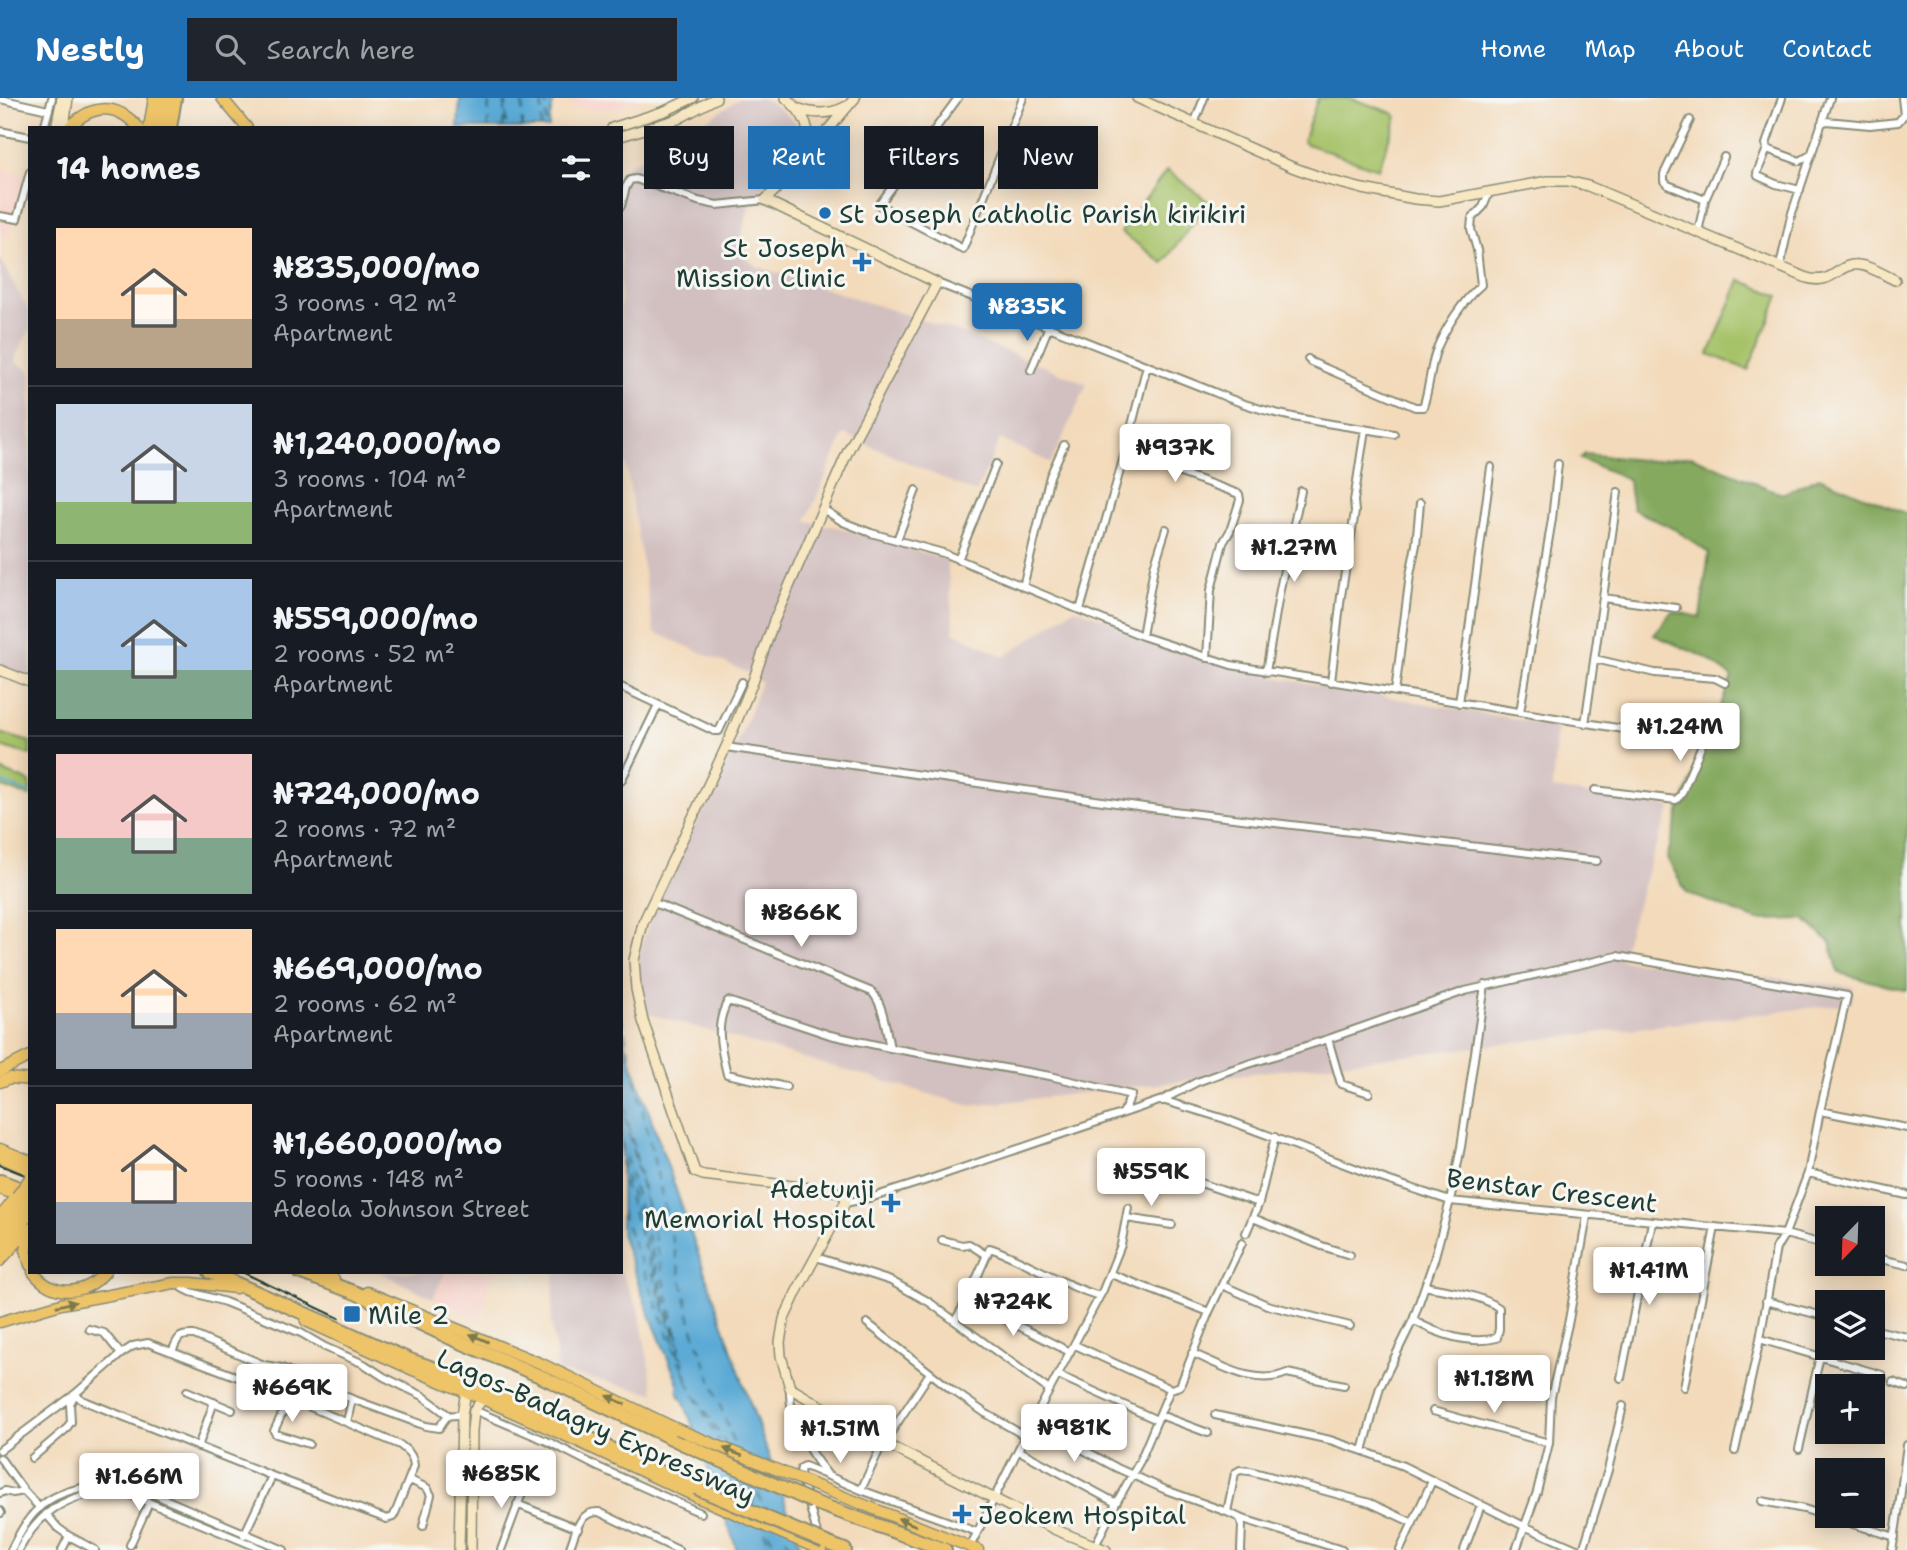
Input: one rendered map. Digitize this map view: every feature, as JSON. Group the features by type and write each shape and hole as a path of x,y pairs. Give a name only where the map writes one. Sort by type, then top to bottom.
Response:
{"highway":[{"path":"159,126 164,98"},
{"path":"170,126 175,98"},
{"path":"0,1156 28,1168"},
{"path":"0,1181 27,1199"},
{"path":"0,1231 27,1199"},
{"path":"0,1248 27,1199"},
{"name":"Lagos-Badagry Expressway","path":"215,1274 400,1355 535,1410 635,1461 822,1547 845,1550"},
{"name":"Lagos-Badagry Expressway","path":"304,1274 356,1293 813,1502 945,1550"}],"main road":[{"path":"56,126 62,98"},
{"path":"66,126 68,98"},
{"path":"149,126 154,98"},
{"path":"176,126 181,98"},
{"path":"222,98 245,126"},
{"path":"618,126 665,111 693,98"},
{"path":"623,135 678,119 716,98"},
{"path":"786,98 797,107 810,112 826,113 851,102"},
{"path":"1137,98 1292,167 1343,184 1429,200 1448,200 1548,181 1568,181 1588,186 1807,278 1820,281 1847,267 1858,265 1895,280"},
{"path":"831,126 851,102"},
{"path":"797,107 807,126"},
{"path":"68,126 82,115 103,109 122,113 137,126"},
{"path":"777,189 765,200 937,283 848,451 774,621 726,747 643,923 634,960 636,989 643,1021 695,1172 844,1194 845,1203 788,1310 781,1330 781,1356 790,1388 883,1442 1056,1530 1105,1550"},
{"path":"0,670 28,681"},
{"path":"0,1071 28,1057"},
{"path":"0,1082 10,1078 28,1080"},
{"path":"0,1149 28,1160"},
{"path":"0,1189 27,1199"},
{"path":"0,1217 27,1199"},
{"path":"0,1261 28,1232"},
{"path":"28,1240 28,1258"},
{"path":"34,1274 48,1285 60,1290 74,1291 85,1288 103,1274"},
{"name":"Lagos-Badagry Expressway","path":"204,1274 706,1502 822,1547"},
{"name":"Lagos-Badagry Expressway","path":"323,1274 542,1364 677,1429 974,1548"},
{"path":"0,1322 61,1304 174,1283 236,1288"},
{"path":"459,1550 462,1415 466,1391"},
{"path":"471,1550 474,1410 483,1399"}],"street":[{"path":"44,126 52,98"},
{"path":"958,98 880,205 963,249 1023,98"},
{"path":"1194,124 1204,98"},
{"path":"1782,98 1758,176 1800,190"},
{"path":"1780,267 1791,216 1830,98"},
{"path":"1821,124 1826,121 1870,125 1898,122 1904,115 1902,98"},
{"path":"0,99 48,110"},
{"path":"1690,120 1664,174 1664,181 1705,200"},
{"path":"0,131 28,137"},
{"path":"1767,149 1798,160 1812,154"},
{"path":"1698,232 1705,200 1724,158"},
{"path":"0,216 17,219 28,179"},
{"path":"623,198 626,187 631,180 636,180 717,205 765,200"},
{"path":"1308,359 1404,402 1423,407 1436,352 1462,307 1481,285 1478,250 1471,229 1472,218 1483,208 1490,191"},
{"path":"937,283 1237,402 1318,423 1394,434"},
{"path":"1031,370 1049,326"},
{"path":"1080,610 1147,365"},
{"path":"1331,682 1365,429"},
{"path":"1023,587 1050,476 1064,445"},
{"path":"1125,453 1239,494 1240,500 1223,543 1211,590 1207,658"},
{"path":"958,560 996,464"},
{"path":"1520,712 1552,519 1558,464"},
{"path":"1459,703 1491,467"},
{"path":"897,540 916,490"},
{"path":"1266,672 1301,491"},
{"path":"1585,724 1618,492"},
{"path":"1395,692 1420,503"},
{"path":"823,509 844,522 937,551 1142,636 1231,665 1703,742 1681,795 1676,800 1595,790"},
{"path":"1142,636 1154,566 1167,529"},
{"path":"1603,598 1676,608"},
{"path":"1595,659 1655,673 1715,678 1726,683"},
{"path":"623,688 719,731 742,682"},
{"path":"623,777 658,705"},
{"path":"726,747 1178,811 1597,861"},
{"path":"652,902 872,992 880,1005 890,1048"},
{"path":"845,1203 924,1181 1162,1100 1197,1082 1465,991 1617,956 1847,996 1808,1173 1785,1234 1776,1248 1760,1339 1735,1451"},
{"path":"1363,1451 1380,1387 1413,1320 1450,1201 1461,1147 1485,985"},
{"path":"786,1087 727,1074 719,1024 728,1001 830,1035 1050,1076 1131,1095 1124,1111"},
{"path":"1328,1039 1341,1084 1369,1093"},
{"name":"Benstar Crescent","path":"1162,1100 1225,1119 1450,1201 1785,1234 1815,1242"},
{"path":"1820,1111 1907,1128"},
{"path":"1246,1233 1259,1203 1275,1137"},
{"path":"1808,1173 1907,1195"},
{"path":"1186,1178 1259,1203"},
{"path":"974,1548 977,1532 1032,1422 1111,1274 1121,1245 1128,1208"},
{"path":"1516,1550 1536,1493 1549,1443 1551,1397 1569,1320 1587,1216"},
{"path":"1126,1218 1172,1225"},
{"path":"1253,1218 1350,1255"},
{"path":"1622,1378 1652,1222"},
{"path":"1684,1387 1715,1227"},
{"path":"942,1240 969,1244 986,1255"},
{"path":"967,1300 1073,1349 1171,1389 1180,1386 1209,1311 1242,1242"},
{"path":"955,1321 989,1249 1024,1262 1073,1287 1100,1296"},
{"path":"816,1257 891,1281 929,1302 1049,1390"},
{"path":"1885,1260 1907,1265"},
{"path":"1111,1274 1209,1311"},
{"path":"174,1283 191,1292 225,1302 301,1333 423,1396 448,1415 462,1415"},
{"path":"1222,1285 1275,1308 1350,1326"},
{"path":"1413,1320 1450,1336 1467,1339 1497,1338 1499,1308 1495,1305 1485,1300 1425,1286"},
{"path":"1766,1301 1815,1314"},
{"path":"867,1323 985,1413 1025,1436"},
{"path":"89,1329 104,1333 121,1354"},
{"path":"1885,1332 1907,1337"},
{"path":"172,1352 179,1337 194,1335 264,1365 282,1368 352,1399 434,1428 439,1428 448,1415"},
{"path":"1760,1339 1815,1355"},
{"path":"0,1450 75,1394 121,1354 133,1346 148,1343 400,1445 414,1459 414,1466 393,1517 387,1519 198,1447 82,1400 75,1394"},
{"path":"1192,1353 1248,1376 1280,1376 1287,1373 1343,1385"},
{"path":"1799,1449 1819,1360"},
{"path":"1833,1360 1879,1374"},
{"path":"861,1490 883,1442 930,1373"},
{"path":"1058,1375 1158,1418 1208,1433"},
{"path":"1893,1382 1907,1387"},
{"path":"790,1388 789,1401 800,1432 807,1447 829,1475"},
{"path":"1096,1546 1116,1503 1133,1475 1171,1389"},
{"path":"187,1391 232,1410"},
{"path":"32,1458 71,1422 70,1404 75,1394"},
{"path":"289,1399 274,1431 276,1434 309,1444"},
{"path":"347,1422 352,1399"},
{"path":"198,1447 214,1402"},
{"path":"1215,1415 1330,1440 1363,1451 1403,1466 1579,1550 1608,1470 1623,1406"},
{"path":"474,1410 701,1513"},
{"path":"1433,1411 1549,1443"},
{"path":"1032,1422 1117,1468 1166,1490 1240,1518 1342,1550"},
{"path":"1892,1550 1907,1445"},
{"path":"1018,1450 1116,1503"},
{"path":"0,1458 39,1507"},
{"path":"822,1547 800,1469 803,1466 977,1532"},
{"path":"1227,1512 1234,1473 1240,1470 1370,1503 1413,1523"},
{"path":"242,1541 272,1476"},
{"path":"410,1479 431,1494 423,1526"},
{"path":"501,1550 527,1480"},
{"path":"1400,1550 1433,1481"},
{"path":"10,1550 39,1507 70,1491 117,1485 153,1494 284,1550"},
{"path":"0,1493 5,1490 13,1493 24,1491"},
{"path":"19,1550 30,1532 54,1507 72,1498 117,1493 131,1495 264,1550"},
{"path":"1762,1501 1804,1509 1895,1536"},
{"path":"130,1545 149,1503"},
{"path":"517,1504 578,1530"},
{"path":"1464,1550 1481,1505"},
{"path":"569,1550 583,1516 590,1512 599,1512 678,1550"},
{"path":"46,1514 58,1528 95,1550"},
{"path":"1240,1518 1241,1550"},
{"path":"62,1550 69,1536"}],"shaded area":[{"path":"573,98 648,98 612,109 570,108"},
{"path":"740,98 762,98 774,104 797,126 748,126 748,189 763,189 752,196 737,252 756,266 956,331 1087,384 1051,463 1000,439 976,493 844,434 806,521 836,527 947,560 954,632 1004,657 1075,608 1222,662 1282,679 1557,726 1552,789 1671,807 1652,857 1620,960 1853,987 1852,1003 971,1106 646,1013 640,987 639,959 659,893 741,734 761,682 748,673 654,632 623,448 623,173 628,165 644,157 644,189 734,189 734,126 698,126"},
{"path":"0,167 27,177 9,238 0,237"},
{"path":"0,258 28,309 28,333 16,362 28,370 28,677 0,667"},
{"path":"383,1274 444,1274 433,1298"},
{"path":"444,1274 493,1274 480,1320 433,1298"},
{"path":"555,1274 622,1274 639,1310 654,1393 557,1371 551,1322"}],"green space":[{"path":"1318,98 1350,98 1393,113 1397,117 1378,169 1303,141"},
{"path":"1167,170 1209,202 1163,263 1121,232"},
{"path":"1740,280 1779,296 1748,370 1709,354"},
{"path":"1585,454 1650,461 1691,456 1782,494 1819,477 1907,514 1907,991 1839,973 1830,942 1804,919 1757,920 1687,893 1667,858 1679,812 1732,677 1707,658 1654,635 1672,611 1700,617 1709,553 1676,530 1633,509 1628,479 1580,459"},
{"path":"0,733 28,741 28,754 0,746"},
{"path":"0,770 28,781 28,795 0,786"}],"water":[{"path":"460,98 554,98 549,126 458,126"},
{"path":"623,1038 803,1550 737,1550 684,1402 678,1393 678,1383 623,1240"}],"waterway":[{"path":"0,782 28,792"}],"ferry route":[{"path":"488,126 489,98"},
{"path":"503,126 505,98"},
{"path":"506,98 506,126"},
{"path":"521,126 523,98"},
{"path":"541,126 542,98"},
{"path":"546,98 546,126"},
{"path":"523,120 523,126"},
{"path":"623,1025 692,1326 735,1447"},
{"path":"623,1100 687,1380 623,1181"},
{"path":"623,1110 647,1209"},
{"path":"623,1148 677,1342"},
{"path":"623,1167 671,1326"},
{"path":"623,1216 680,1364"},
{"path":"676,1330 679,1341"},
{"path":"687,1381 719,1441"},
{"path":"697,1397 727,1446"},
{"path":"737,1474 754,1506"},
{"path":"746,1478 755,1506"},
{"path":"749,1480 770,1514"},
{"path":"764,1531 771,1550"},
{"path":"768,1532 778,1550"},
{"path":"786,1539 792,1550"}],"railway":[{"path":"0,1165 28,1176"},
{"path":"246,1274 339,1318"}],"place":[{"name":"St Joseph Catholic Parish kirikiri","path":"825,213"},
{"name":"St Joseph Mission Clinic","path":"862,262"},
{"name":"Adetunji Memorial Hospital","path":"891,1203"},
{"name":"Mile 2","path":"352,1314"},
{"name":"Jeokem Hospital","path":"962,1514"}]}
